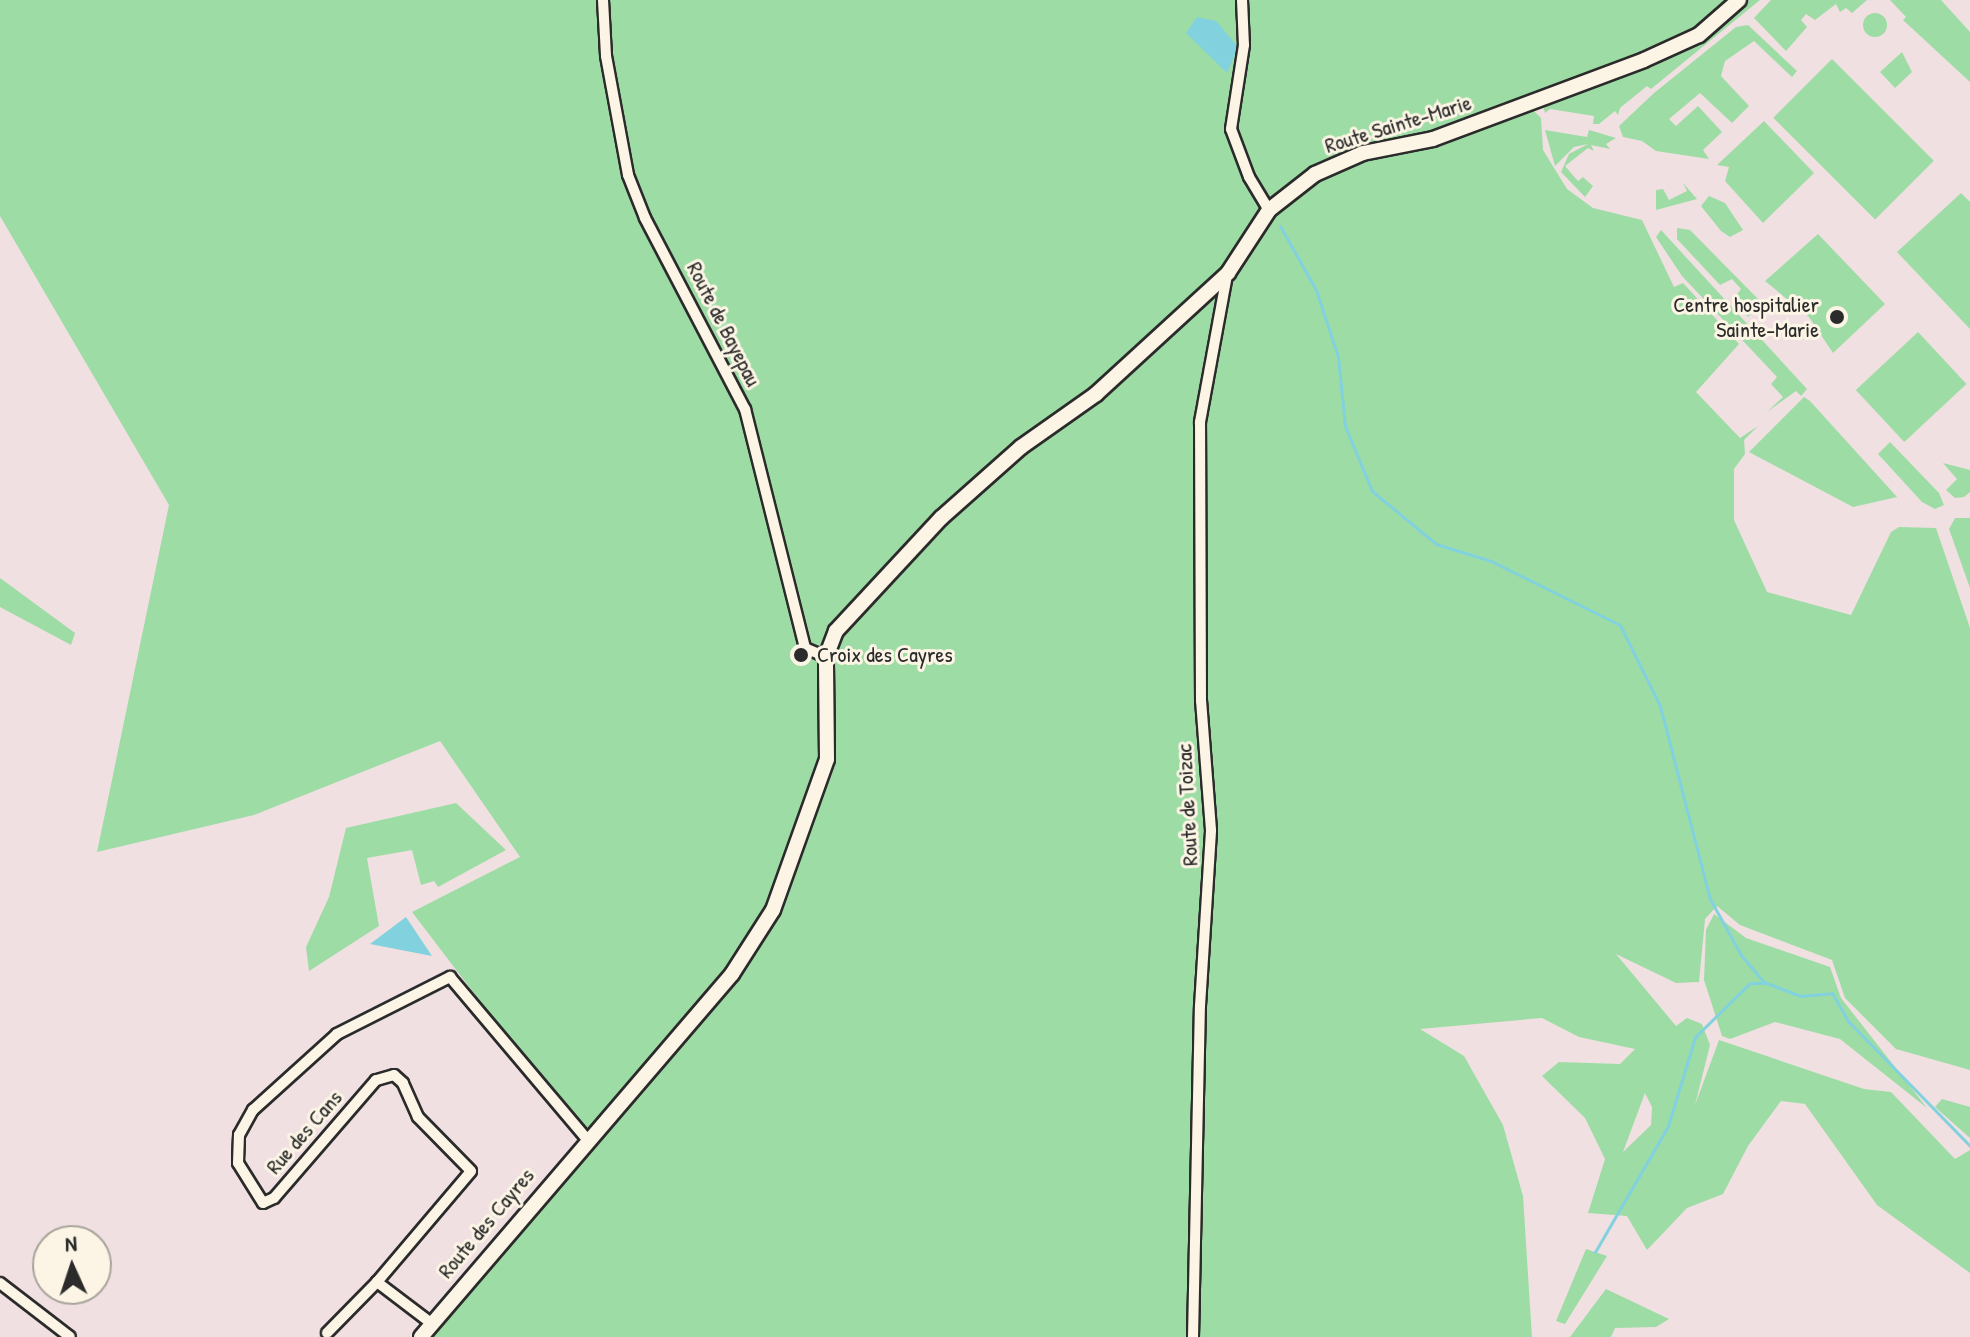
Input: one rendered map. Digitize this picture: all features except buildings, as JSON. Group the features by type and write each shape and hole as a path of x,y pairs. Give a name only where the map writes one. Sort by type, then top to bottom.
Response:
{"street":[{"name":"Route de Bayepau","path":"603,0 606,56 628,175 645,218 745,409 805,648 826,657"},
{"path":"1242,0 1244,45 1231,129 1249,177 1269,210"},
{"name":"Route Sainte-Marie","path":"826,657 836,631 980,481 1096,394 1228,273 1269,210 1337,161 1433,139 1644,60 1699,35 1739,0"},
{"name":"Route de Toizac","path":"1193,1337 1200,1006 1211,830 1201,701 1200,422 1228,273"},
{"name":"Route des Cayres","path":"421,1337 586,1138 732,974 773,910 827,759 826,657"},
{"name":"Rue des Cans","path":"377,1282 471,1171 418,1117 394,1075 376,1080 274,1198 263,1203 238,1163 239,1135 253,1110 337,1034 450,977 586,1138"},
{"path":"327,1333 377,1282 431,1323"},
{"path":"0,1283 70,1337"}],"green space":[{"path":"0,0 1730,0 1701,29 1523,99 1498,122 1533,110 1541,118 1543,150 1567,189 1593,208 1642,220 1674,287 1683,283 1739,344 1696,392 1740,438 1758,426 1744,440 1745,454 1734,469 1734,520 1767,592 1851,615 1891,532 1899,527 1936,528 1970,628 1970,1070 1896,1049 1845,998 1832,960 1740,925 1717,906 1705,919 1699,982 1676,983 1616,954 1676,1026 1687,1018 1702,1024 1710,1045 1695,1105 1719,1040 1864,1089 1891,1092 1955,1159 1970,1150 1970,1273 1877,1205 1805,1104 1781,1101 1748,1146 1723,1194 1687,1208 1647,1250 1627,1216 1588,1213 1605,1159 1585,1118 1542,1076 1559,1062 1620,1064 1635,1049 1579,1037 1542,1018 1420,1029 1464,1056 1503,1125 1523,1196 1532,1337 415,1337 587,1129 502,1030 412,912 520,857 440,741 254,815 97,852 169,505 0,216","holes":["1645,1093 1652,1107 1651,1125 1623,1152"]},
{"path":"1748,0 1760,0 1651,89 1647,86 1620,108 1618,115 1615,111 1599,124 1593,124 1594,116 1550,109 1545,113 1543,106 1688,47"},
{"path":"1771,0 1867,0 1852,13 1846,8 1840,12 1836,4 1815,20 1806,14 1801,20 1807,27 1786,51 1754,18"},
{"path":"1890,0 1941,0 1970,32 1970,82 1903,20 1906,17"},
{"path":"1875,13 1884,16 1887,25 1884,34 1875,37 1866,34 1863,25 1866,16"},
{"path":"1748,25 1797,71 1792,77 1754,41 1725,61 1721,76 1749,106 1732,123 1700,93 1669,119 1676,126 1698,106 1722,132 1703,150 1709,159 1656,151 1642,141 1623,137 1619,126 1654,93 1736,27"},
{"path":"1902,52 1912,72 1895,88 1880,72"},
{"path":"1832,59 1934,161 1875,220 1773,118"},
{"path":"1764,121 1814,173 1763,223 1725,181 1729,167 1717,165"},
{"path":"1545,130 1587,137 1589,130 1616,138 1606,144 1610,149 1591,145 1594,151 1588,148 1565,166 1578,181 1583,177 1593,186 1585,197 1561,172 1569,154 1588,144 1574,147 1555,166"},
{"path":"1683,183 1697,199 1656,210 1656,190 1663,189 1669,200 1687,191"},
{"path":"1961,193 1970,202 1970,329 1897,252"},
{"path":"1709,196 1725,203 1743,230 1730,237 1721,231 1701,206"},
{"path":"1677,228 1690,230 1762,303 1758,307 1747,301 1754,311 1748,317 1733,300 1741,289 1732,279 1720,285 1677,239"},
{"path":"1661,230 1807,389 1801,396 1796,391 1767,412 1783,397 1771,384 1777,377 1682,276 1656,237"},
{"path":"1818,234 1885,304 1833,353 1809,317 1765,281"},
{"path":"1918,332 1966,384 1904,442 1856,390"},
{"path":"1804,397 1897,497 1853,507 1749,452"},
{"path":"1890,442 1939,493 1944,505 1935,509 1922,502 1878,454"},
{"path":"1943,463 1970,470 1970,492 1964,497 1955,498 1946,490 1957,479"},
{"path":"1955,518 1970,518 1970,588 1949,529"},
{"path":"0,578 75,633 71,645 0,607"},
{"path":"456,803 506,850 438,887 434,881 421,885 412,850 367,858 379,926 309,971 306,947 329,897 346,828"},
{"path":"1714,914 1746,938 1830,967 1841,998 1927,1108 1840,1039 1775,1022 1730,1039 1722,1036 1704,980 1706,930"},
{"path":"1942,1099 1970,1107 1970,1138 1935,1107"},
{"path":"1586,1249 1607,1256 1565,1324 1556,1321"},
{"path":"1606,1289 1669,1319 1656,1327 1615,1328 1611,1337 1570,1337"}],"water":[{"path":"1197,17 1216,21 1238,47 1227,73 1186,33"},
{"path":"406,917 432,956 370,944"}],"waterway":[{"path":"1280,226 1316,290 1338,357 1345,426 1372,491 1436,544 1491,561 1620,625 1660,706 1710,899 1741,955 1764,982 1800,996 1832,993 1849,1022 1970,1146"},
{"path":"1595,1252 1668,1126 1695,1037 1750,983 1763,983"}],"place":[{"name":"Centre hospitalier Sainte-Marie","path":"1837,317"},
{"name":"Croix des Cayres","path":"801,655"}]}
